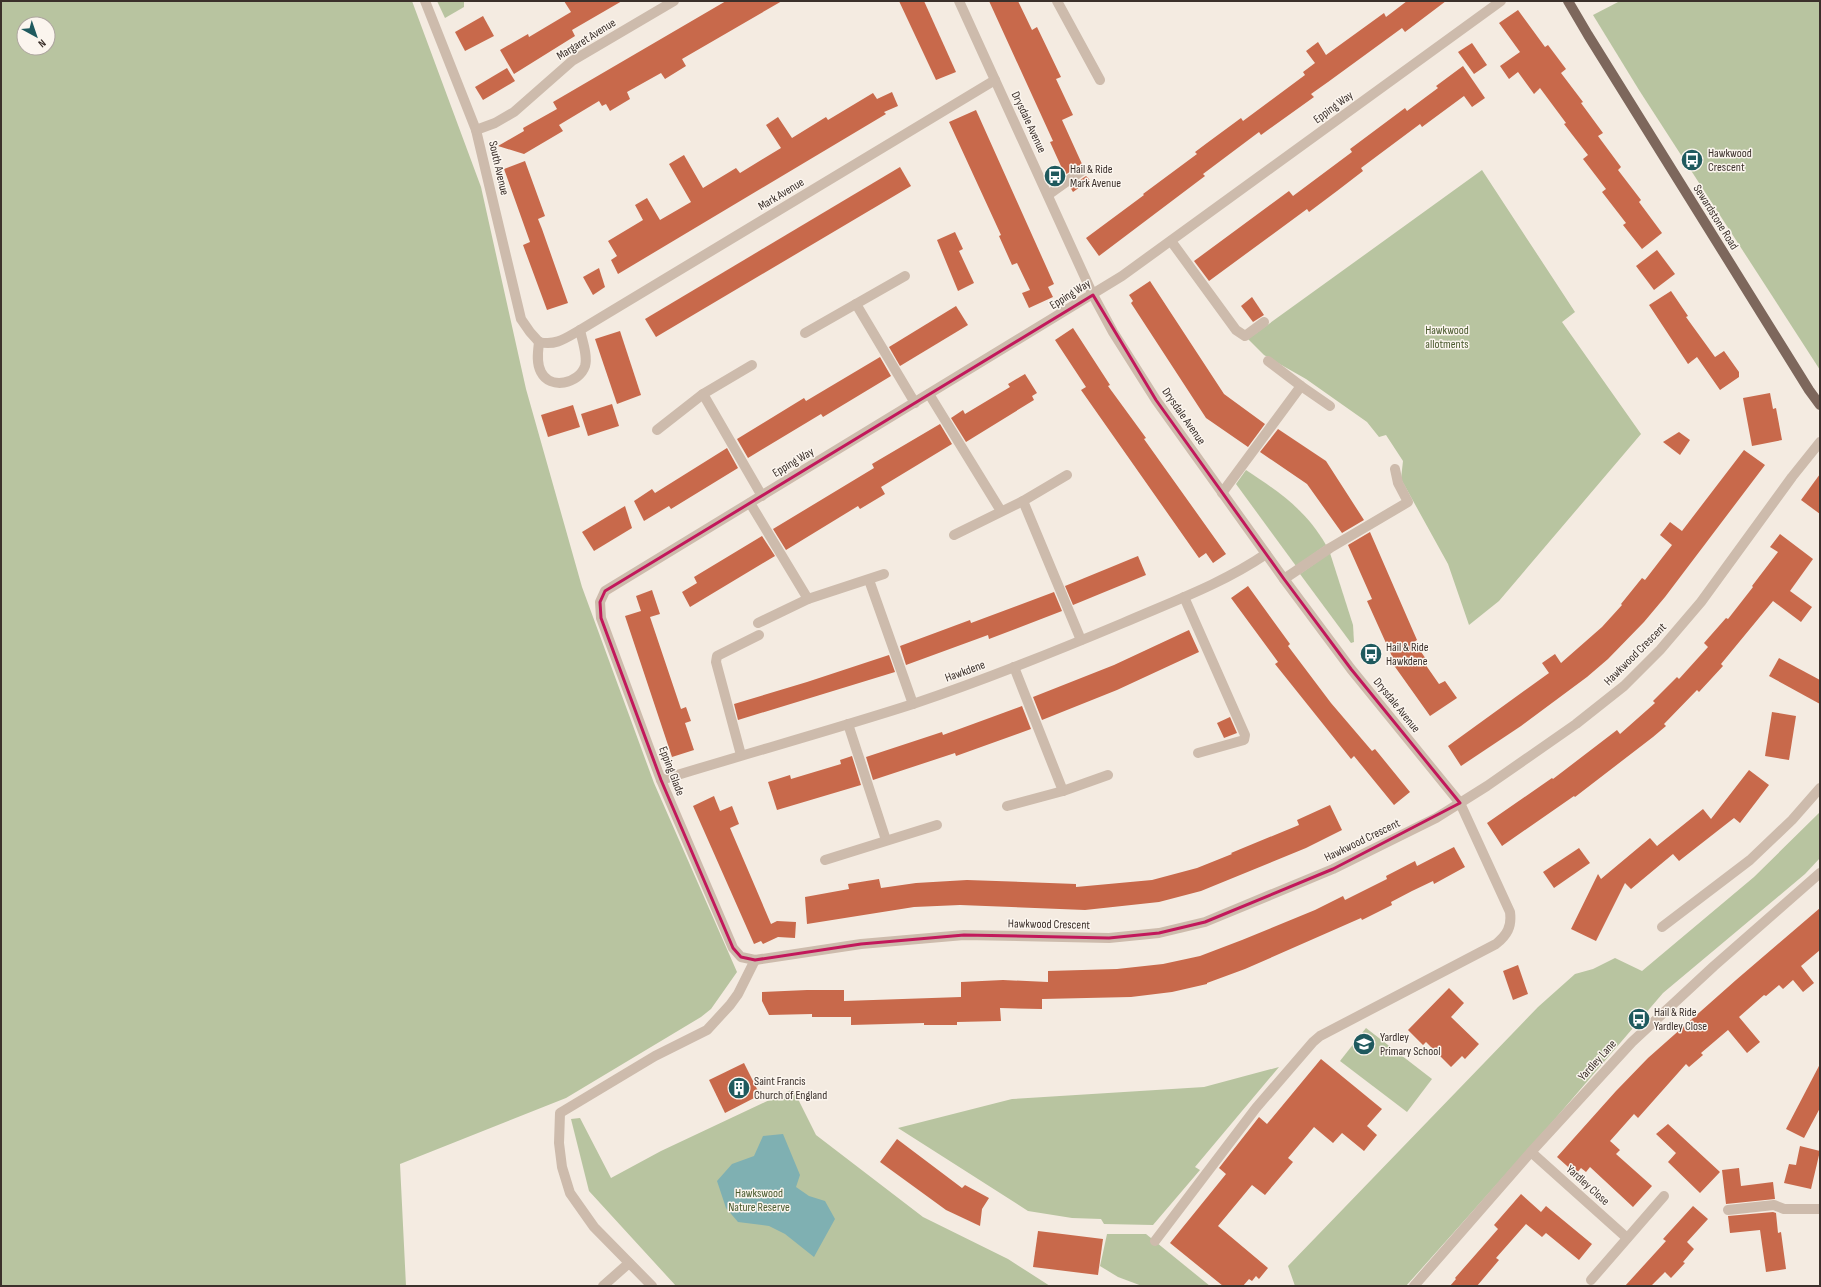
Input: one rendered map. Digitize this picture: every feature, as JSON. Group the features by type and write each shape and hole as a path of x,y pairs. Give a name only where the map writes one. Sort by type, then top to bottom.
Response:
{"main road":[{"name":"Sewardstone Road","path":"1568,1 1808,390 1820,405"}],"street":[{"name":"South Avenue","path":"425,1 476,130 521,319 538,342"},
{"name":"Margaret Avenue","path":"476,130 495,123 514,112 572,61 674,1"},
{"name":"Drysdale Avenue","path":"959,1 1093,295 1113,332 1156,400 1284,579 1351,669 1460,803 1510,912 1511,922 1509,929 1505,937 1496,944 1320,1036 1312,1042 1256,1108 1155,1241"},
{"path":"1057,1 1100,80"},
{"name":"Epping Way","path":"630,574 762,496 1093,295 1171,241 1501,1"},
{"name":"Mark Avenue","path":"538,342 548,344 555,342 580,330 995,80"},
{"path":"1048,195 1083,170"},
{"path":"1171,241 1236,330 1245,336 1264,322"},
{"path":"804,333 906,276"},
{"path":"856,304 915,403"},
{"path":"538,342 538,361 541,372 547,379 558,383 568,382 576,379 585,366 585,353 580,330"},
{"path":"1268,361 1330,406"},
{"path":"657,430 703,394 752,365"},
{"path":"1222,493 1301,386"},
{"path":"703,394 762,496"},
{"path":"929,394 1001,512"},
{"name":"Hawkwood Crescent","path":"767,959 861,944 964,935 1109,938 1159,933 1205,922 1333,869 1416,828 1487,786 1576,724 1629,681 1660,650 1701,602 1820,442"},
{"path":"1284,579 1330,548 1408,502 1398,483 1395,469"},
{"path":"954,535 1023,501 1066,475"},
{"path":"1023,501 1081,640"},
{"path":"750,503 808,599"},
{"name":"Hawkdene","path":"661,780 913,704 1014,667 1184,597 1239,571 1266,554"},
{"name":"Epping Glade","path":"630,574 605,591 600,602 601,618 661,780 733,948 741,957 755,960 767,959"},
{"path":"758,623 808,599 884,574"},
{"path":"869,580 913,704"},
{"path":"1184,597 1245,736 1244,740 1198,753"},
{"path":"741,755 716,662 717,656 759,635"},
{"path":"1014,667 1063,791"},
{"path":"848,724 886,840"},
{"path":"1007,806 1063,791 1108,775"},
{"path":"1662,927 1750,860 1792,820 1820,788"},
{"path":"825,860 937,825"},
{"name":"Yardley Lane","path":"1414,1286 1531,1152 1651,1022 1820,873"},
{"path":"652,1286 594,1226 570,1193 562,1167 559,1143 560,1113 655,1056 707,1030 738,994 755,960"},
{"name":"Yardley Close","path":"1531,1152 1627,1238"},
{"path":"1591,1280 1664,1196"},
{"path":"1728,1210 1774,1205 1784,1209 1820,1209"},
{"path":"603,1286 629,1263"}],"highlighted area":[{"path":"1093,295 1156,400 1284,579 1351,669 1460,803 1333,869 1205,922 1159,933 1109,938 964,935 861,944 755,960 741,957 733,948 661,780 601,618 600,602 605,591 630,574"}],"green space":[{"path":"1,1 412,1 481,187 526,389 582,587 654,783 737,972 711,1009 701,1017 566,1098 400,1164 406,1286 1,1286"},
{"path":"437,1 464,1 464,7 445,18"},
{"path":"1620,1 1820,1 1820,370 1639,90 1593,15"},
{"name":"Hawkwood allotments","path":"1482,170 1575,312 1562,322 1641,434 1499,601 1469,625 1448,564 1401,479 1403,461 1386,435 1379,437 1367,422 1306,379 1264,355 1248,339"},
{"path":"1246,470 1281,494 1301,512 1326,545 1296,566 1236,484"},
{"path":"1330,553 1353,625 1354,642 1351,643 1300,574"},
{"path":"1820,812 1820,858 1805,874 1663,993 1555,1119 1406,1286 1295,1286 1288,1266 1538,1007 1575,974 1593,969 1615,958 1642,971 1754,877"},
{"path":"1366,1028 1432,1079 1407,1112 1340,1061"},
{"path":"1279,1067 1195,1167 1200,1170 1153,1225 1104,1224 1101,1219 1072,1218 1028,1211 898,1128 1012,1099 1204,1087"},
{"name":"Hawkswood Nature Reserve","path":"793,1089 816,1135 923,1217 1008,1259 1050,1286 676,1286 589,1191 571,1119 580,1118 611,1178 661,1151"},
{"path":"1107,1234 1146,1234 1210,1286 1142,1286 1118,1277 1100,1266"}],"water":[{"path":"783,1134 800,1175 796,1187 809,1196 825,1201 835,1219 814,1257 785,1234 769,1226 738,1222 726,1208 717,1181 732,1164 754,1156 763,1136"}],"building":[{"path":"564,1 622,1 572,30 575,36 514,74 500,50 528,34 529,37 571,12"},
{"path":"726,1 782,1 682,59 686,66 665,79 661,73 627,92 630,99 610,111 606,104 602,106 599,101 559,125 563,131 524,154 498,146 524,131 523,128 557,109 553,102"},
{"path":"899,1 924,1 956,72 936,80"},
{"path":"989,1 1018,1 1032,30 1037,27 1061,77 1056,79 1073,115 1062,120 1082,164 1065,175 1050,142 1053,141"},
{"path":"1407,1 1446,1 1405,32 1402,28 1311,94 1314,97 1261,135 1259,132 1203,174 1205,176 1099,256 1086,238 1197,154 1195,152 1207,143 1241,118 1243,121 1305,75 1303,72 1315,63 1306,51 1318,42 1326,55 1384,13 1386,17"},
{"path":"1518,10 1545,47 1548,45 1566,69 1561,73 1583,102 1581,103 1603,133 1598,136 1621,167 1618,170 1641,200 1639,202 1662,233 1642,249 1623,225 1626,223 1602,192 1606,189 1583,159 1588,155 1564,124 1566,123 1540,88 1534,94 1518,72 1509,79 1500,66 1520,52 1499,23"},
{"path":"483,16 494,36 465,51 455,32"},
{"path":"1472,43 1487,65 1474,74 1458,52"},
{"path":"1463,66 1485,98 1472,107 1464,96 1422,127 1420,124 1361,168 1363,171 1309,212 1307,209 1209,281 1194,261 1289,191 1293,196 1352,152 1350,149 1405,108 1407,111 1438,88 1436,86"},
{"path":"507,68 515,81 483,100 475,87"},
{"path":"892,92 898,106 884,112 886,114 618,274 611,260 617,256 608,241 643,220 635,205 647,198 660,220 691,202 669,164 684,155 703,188 736,168 740,173 781,148 766,125 778,117 792,138 826,117 828,120 873,93 877,99"},
{"path":"976,110 1054,284 1048,287 1053,297 1029,308 1022,293 1030,290 1017,263 1012,265 999,236 1001,235 949,122"},
{"path":"525,161 545,216 538,219 568,303 547,310 523,245 530,242 504,169"},
{"path":"900,167 911,186 656,337 645,319"},
{"path":"1086,176 1090,180 1073,192 1070,187"},
{"path":"955,232 963,249 959,251 974,283 958,291 937,240"},
{"path":"1657,250 1675,274 1654,290 1636,266"},
{"path":"599,268 605,287 593,295 583,277"},
{"path":"1150,281 1224,394 1265,424 1248,447 1206,418 1131,303 1133,301 1129,295"},
{"path":"1671,291 1688,316 1686,317 1715,357 1724,351 1739,372 1739,377 1720,390 1697,357 1688,364 1649,305"},
{"path":"1252,297 1264,315 1253,322 1241,306"},
{"path":"956,306 968,325 900,366 889,347"},
{"path":"1073,328 1110,385 1108,386 1146,438 1144,439 1226,554 1213,563 1206,553 1199,558 1081,390 1086,387 1055,340"},
{"path":"620,331 641,395 617,404 595,339"},
{"path":"880,357 891,376 823,417 821,414 748,458 737,439 804,398 806,401"},
{"path":"1025,374 1037,393 1032,396 1034,400 966,442 951,418 963,410 965,414 1010,387 1008,384"},
{"path":"1770,393 1773,409 1776,408 1782,440 1752,446 1743,398"},
{"path":"612,404 619,426 588,436 581,414"},
{"path":"573,405 580,427 548,437 541,415"},
{"path":"940,424 952,444 881,487 885,494 860,509 858,506 786,550 773,529 874,468 872,464"},
{"path":"1278,429 1326,461 1364,520 1342,533 1307,484 1260,452"},
{"path":"1679,432 1690,440 1680,455 1663,442"},
{"path":"727,448 738,468 671,509 669,506 644,521 634,501 652,489 655,493"},
{"path":"1744,450 1765,465 1665,597 1644,622 1608,659 1587,677 1521,726 1461,766 1448,746 1549,673 1542,663 1555,654 1561,663 1602,627 1622,605 1621,604 1642,578 1645,580 1672,545 1660,535 1670,522 1682,531"},
{"path":"1820,474 1820,514 1801,500"},
{"path":"625,506 632,528 594,551 582,532"},
{"path":"1370,532 1417,640 1414,642 1426,659 1423,661 1439,684 1445,681 1457,698 1430,716 1393,664 1395,663 1367,601 1372,599 1348,545"},
{"path":"1780,534 1813,559 1790,591 1812,607 1801,622 1773,601 1721,664 1723,666 1699,692 1697,690 1664,724 1666,726 1575,797 1574,796 1502,846 1487,823 1552,778 1553,779 1617,730 1620,734 1655,703 1653,701 1677,677 1679,679 1708,647 1704,643 1726,618 1728,619 1753,587 1752,586 1778,552 1770,547"},
{"path":"762,536 775,556 690,607 682,592 697,583 694,577"},
{"path":"1138,556 1146,575 1073,605 1065,586"},
{"path":"1248,586 1290,644 1288,646 1331,703 1372,751 1375,749 1410,792 1394,805 1354,756 1351,759 1275,664 1278,662 1231,598"},
{"path":"652,590 660,614 650,617 681,709 686,707 691,721 685,723 694,750 672,757 625,616 641,611 636,596"},
{"path":"1054,592 1062,611 989,639 988,635 906,665 900,646 970,620 971,623"},
{"path":"1189,630 1199,652 1117,690 1042,720 1033,697 1114,665"},
{"path":"889,655 895,672 738,720 734,704"},
{"path":"1779,658 1820,680 1820,704 1769,676"},
{"path":"1022,706 1031,729 956,756 955,753 873,780 866,757 942,732 943,735"},
{"path":"1772,712 1796,716 1789,760 1765,756"},
{"path":"1230,717 1237,733 1224,738 1217,723"},
{"path":"852,756 861,785 777,810 768,782 790,775 791,779 841,764 840,760"},
{"path":"1749,770 1769,785 1740,823 1734,818 1679,861 1673,854 1631,889 1625,883 1596,941 1571,929 1598,874 1601,879 1650,838 1657,846 1703,809 1711,819"},
{"path":"714,796 720,811 732,806 739,824 730,828 771,924 777,921 796,922 795,938 778,937 763,944 761,941 754,944 693,806"},
{"path":"1330,805 1342,830 1306,848 1201,891 1159,902 1085,910 960,905 914,907 807,924 805,897 849,889 848,884 879,879 881,888 916,883 967,880 1076,884 1076,887 1152,880 1197,868 1232,854 1231,853 1299,825 1297,820"},
{"path":"1454,847 1465,867 1434,884 1433,881 1412,891 1391,902 1392,905 1362,920 1361,918 1245,969 1207,984 1172,992 1131,997 1042,999 1042,1009 1000,1008 1001,1021 957,1022 957,1025 924,1025 924,1023 851,1025 851,1017 812,1017 812,1014 769,1015 762,1001 762,992 807,990 844,990 844,1001 961,997 961,982 1003,980 1048,982 1048,971 1117,969 1163,964 1200,956 1315,910 1343,896 1345,900 1387,879 1386,876 1415,861 1417,866"},
{"path":"1579,848 1590,863 1554,888 1543,872"},
{"path":"1820,908 1820,950 1801,966 1814,983 1803,992 1793,980 1783,989 1779,985 1766,996 1764,995 1739,1017 1760,1042 1747,1053 1728,1030 1701,1053 1703,1055 1689,1067 1686,1064 1638,1118 1634,1114 1610,1141 1620,1150 1616,1154 1652,1186 1633,1207 1590,1167 1586,1172 1581,1168 1576,1174 1557,1157 1616,1091 1648,1058"},
{"path":"1518,965 1528,994 1513,1000 1503,971"},
{"path":"1449,988 1464,1003 1451,1017 1479,1044 1465,1059 1462,1056 1451,1067 1426,1042 1423,1045 1408,1030"},
{"path":"1321,1059 1382,1109 1367,1126 1377,1135 1364,1151 1342,1133 1333,1143 1314,1127 1288,1158 1293,1162 1265,1195 1252,1185 1218,1226 1268,1268 1259,1279 1256,1276 1252,1281 1249,1279 1243,1286 1223,1286 1170,1243 1226,1174 1219,1168 1259,1117 1267,1124"},
{"name":"Saint Francis Church of England","path":"744,1063 760,1095 725,1113 709,1080"},
{"path":"1820,1064 1820,1108 1804,1138 1786,1129"},
{"path":"1668,1124 1720,1172 1700,1193 1668,1162 1676,1153 1656,1134"},
{"path":"897,1139 962,1188 965,1185 989,1198 982,1209 980,1226 946,1210 880,1162"},
{"path":"1800,1146 1820,1151 1811,1189 1784,1183 1789,1164 1796,1165"},
{"path":"1739,1168 1741,1186 1773,1182 1775,1199 1726,1204 1722,1170"},
{"path":"1521,1194 1541,1212 1546,1206 1592,1244 1579,1260 1546,1233 1542,1237 1526,1224 1496,1258 1499,1260 1477,1286 1450,1286 1456,1279 1455,1278 1498,1229 1494,1225"},
{"path":"1693,1206 1708,1219 1687,1242 1694,1249 1683,1262 1685,1263 1671,1278 1665,1272 1651,1286 1625,1286 1666,1241 1663,1239"},
{"path":"1776,1213 1778,1233 1781,1232 1786,1269 1766,1272 1760,1230 1730,1233 1728,1216"},
{"path":"1038,1231 1103,1239 1098,1275 1033,1267"}],"place":[{"name":"Hawkwood Crescent","path":"1692,160"},
{"name":"Hail & Ride Mark Avenue","path":"1055,176"},
{"name":"Hail & Ride Hawkdene","path":"1371,654"},
{"name":"Hail & Ride Yardley Close","path":"1639,1019"},
{"name":"Yardley Primary School","path":"1364,1044"},
{"name":"Saint Francis Church of England","path":"739,1088"}]}
